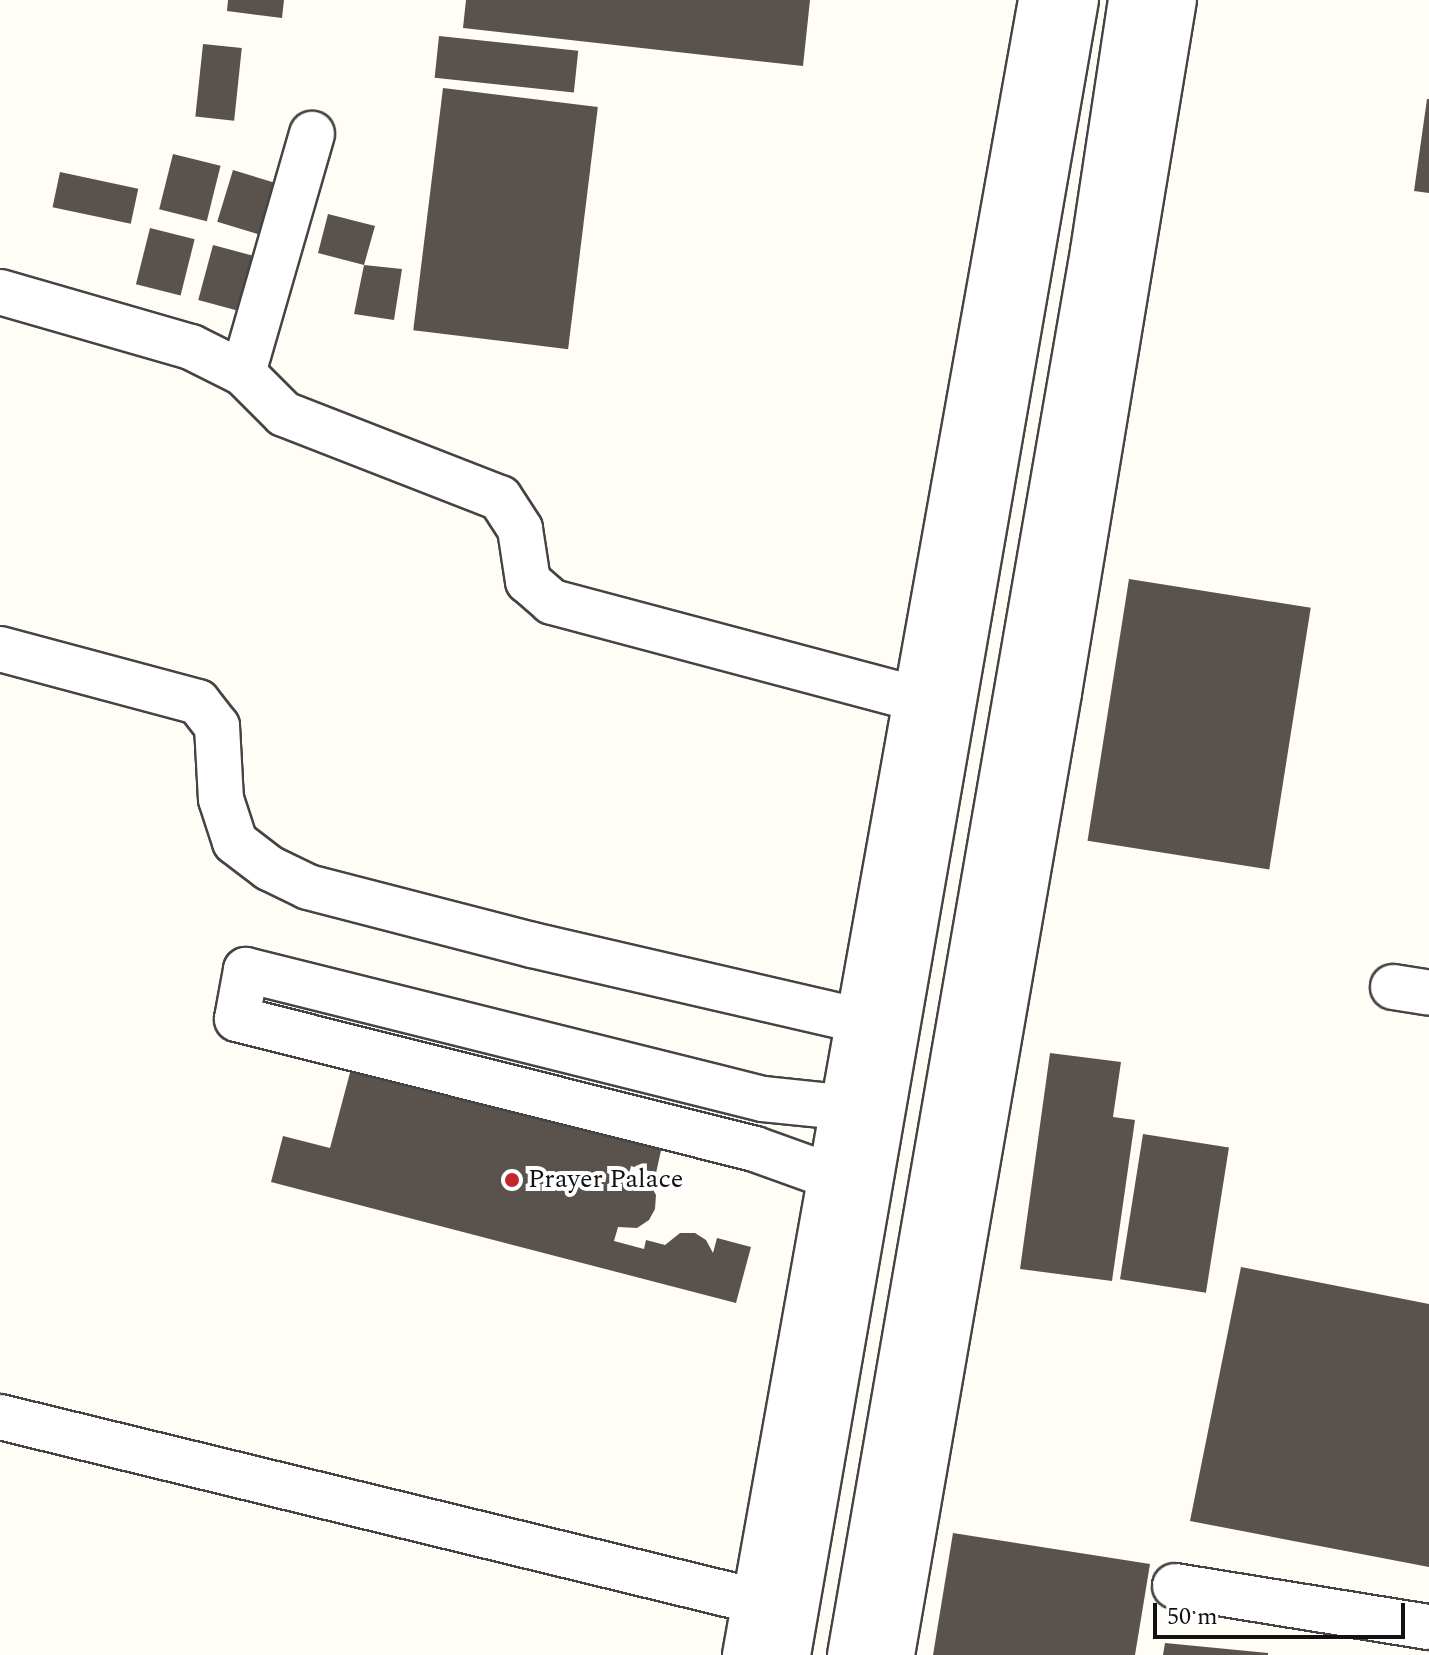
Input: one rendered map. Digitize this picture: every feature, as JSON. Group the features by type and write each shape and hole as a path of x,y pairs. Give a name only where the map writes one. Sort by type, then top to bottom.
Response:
{"street":[{"path":"745,1655 840,1107 917,699 1041,0"},
{"path":"788,1655 1076,0"},
{"path":"850,1655 1093,251 1131,0"},
{"path":"892,1655 1059,693 1174,0"},
{"path":"243,373 312,134"},
{"path":"0,292 191,347 243,373 284,414 500,498 520,529 528,581 552,602 917,699"},
{"path":"0,649 198,702 217,726 221,799 235,842 269,868 308,887 532,945 857,1020"},
{"path":"830,1176 740,1145 237,1019 246,970 763,1099 840,1107"},
{"path":"0,1417 755,1601"},
{"path":"1175,1586 1429,1627"}],"building":[{"path":"228,0 284,0 282,18 227,11"},
{"path":"466,0 810,0 803,66 463,28"},
{"path":"439,36 578,51 574,92 435,78"},
{"path":"203,44 242,48 234,121 195,117"},
{"path":"443,88 598,107 568,349 413,330"},
{"path":"1429,99 1429,193 1414,191"},
{"path":"173,154 221,166 207,221 159,209"},
{"path":"233,170 279,184 263,236 217,222"},
{"path":"60,172 138,189 131,224 53,207"},
{"path":"328,214 375,226 364,265 318,253"},
{"path":"150,228 195,239 181,295 136,284"},
{"path":"213,245 257,257 243,312 198,300"},
{"path":"364,265 402,269 394,320 354,314"},
{"path":"1129,579 1311,608 1269,870 1088,841"},
{"path":"1050,1053 1121,1062 1113,1117 1135,1120 1112,1281 1020,1269"},
{"name":"Prayer Palace","path":"352,1065 662,1146 656,1173 631,1166 629,1174 641,1176 650,1184 656,1195 655,1209 649,1220 637,1228 618,1227 614,1241 644,1249 646,1240 665,1245 680,1233 695,1233 706,1240 713,1253 717,1238 751,1247 736,1303 271,1182 283,1136 330,1148"},
{"path":"1143,1134 1229,1148 1206,1293 1120,1279"},
{"path":"1241,1267 1429,1304 1429,1567 1190,1521"},
{"path":"953,1533 1150,1564 1135,1655 933,1655"},
{"path":"1165,1643 1268,1653 1268,1655 1163,1655"}],"place":[{"name":"Prayer Palace","path":"512,1180"}]}
